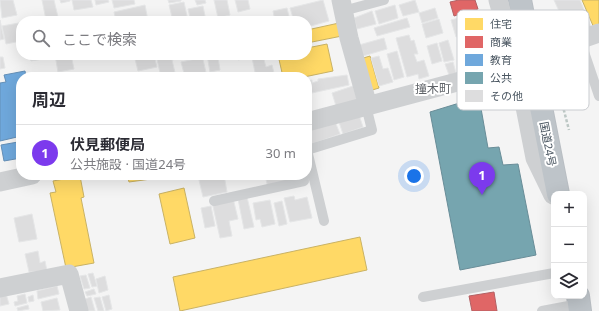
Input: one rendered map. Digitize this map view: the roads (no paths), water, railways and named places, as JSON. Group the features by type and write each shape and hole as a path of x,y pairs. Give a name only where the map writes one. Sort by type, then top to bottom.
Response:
{"highway":[{"name":"国道24号","path":"520,0 521,10"},
{"name":"国道24号","path":"536,110 557,191"}],"street":[{"path":"498,0 502,10"},
{"path":"342,6 367,106"},
{"path":"589,37 599,34"},
{"path":"312,121 457,81"},
{"path":"530,110 535,158 552,191"},
{"path":"0,182 16,178"},
{"path":"0,288 68,274 79,311"}],"lane":[{"path":"342,6 384,0"},
{"path":"589,67 599,96"},
{"path":"312,148 372,130 367,106"},
{"path":"312,171 324,221"},
{"path":"214,200 304,180"},
{"path":"423,297 551,274"},
{"path":"542,311 579,304"}],"place":[{"name":"伏見郵便局","path":"482,195"}],"district":[{"name":"撞木町","path":"433,89"}]}
